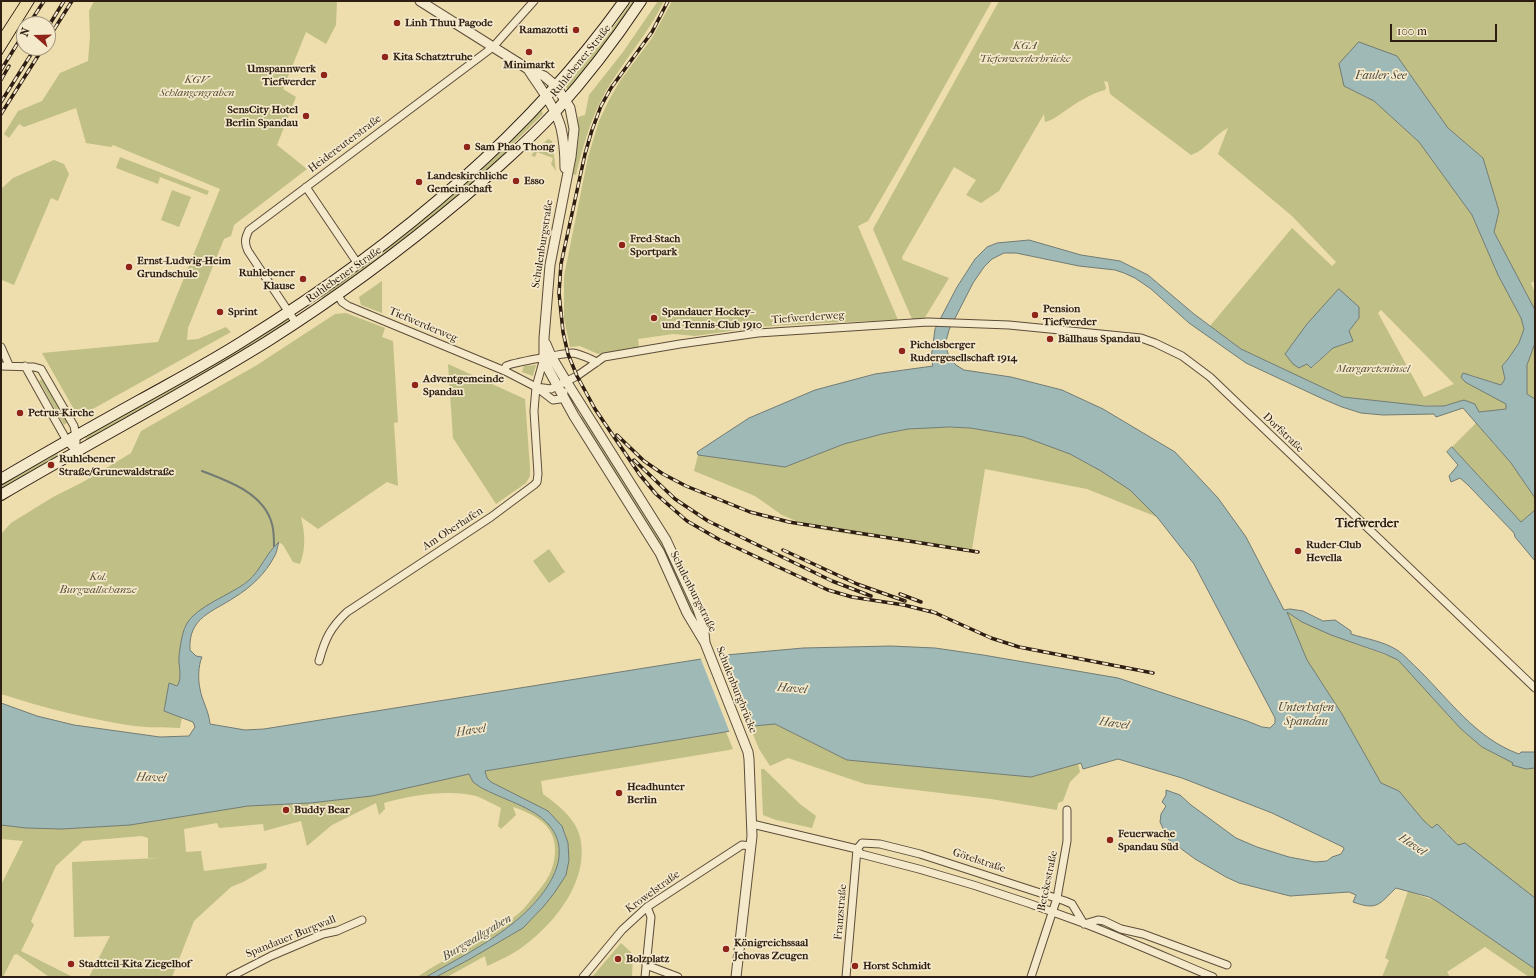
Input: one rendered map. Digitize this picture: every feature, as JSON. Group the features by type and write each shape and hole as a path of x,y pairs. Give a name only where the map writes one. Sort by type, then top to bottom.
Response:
{"main road":[{"name":"Ruhlebener Straße","path":"1,479 214,359 289,312 358,264 404,228 464,177 503,141 547,97 589,48 624,1"},
{"name":"Ruhlebener Straße","path":"1,495 234,361 338,295 387,259 454,206 513,154 565,100 600,58 641,1"}],"street":[{"path":"420,1 493,48 528,69 544,76 556,86"},
{"name":"Heidereuterstraße","path":"296,323 248,251 245,244 245,239 249,230 493,48 534,1"},
{"name":"Schulenburgstraße","path":"528,69 547,97 561,130 566,178"},
{"name":"Schulenburgstraße","path":"556,86 572,113 574,129 571,157 550,265 544,338 547,357 546,365 563,397 652,540 690,618 705,643"},
{"path":"306,187 358,264"},
{"name":"Tiefwerderweg","path":"338,295 342,302 348,306 504,372 536,387 553,400 563,397"},
{"name":"Tiefwerderweg","path":"536,387 551,389 566,382 604,357 680,344 758,333 928,322 954,323"},
{"name":"Dorfstraße","path":"954,323 1069,330 1141,338 1156,343 1182,356 1218,385 1535,688"},
{"path":"1,348 9,366"},
{"path":"504,372 505,367 511,363 574,353 597,362"},
{"path":"536,387 547,357"},
{"name":"Schulenburgstraße","path":"547,357 566,382 666,540 698,607 703,624 705,643"},
{"path":"1,366 25,366 41,369 74,426 76,451"},
{"path":"25,366 67,441 76,451"},
{"path":"563,397 566,382"},
{"name":"Am Oberhafen","path":"319,661 324,642 336,623 347,612 495,514 537,482 538,474 534,411 536,387"},
{"name":"Schulenburgbrücke","path":"705,643 746,746 749,759 752,824"},
{"name":"Betckestraße","path":"1031,977 1057,898 1067,841 1066,810"},
{"path":"736,977 751,846 752,824"},
{"name":"Götelstraße","path":"752,824 857,849 861,854 922,869 1053,912 1213,977"},
{"name":"Götelstraße","path":"857,849 862,843 880,844 920,854 1057,898 1072,904 1084,924"},
{"name":"Krowelstraße","path":"583,977 622,930 647,907 742,845 751,846"},
{"name":"Franzstraße","path":"846,977 857,849"},
{"path":"645,977 651,916 647,907"},
{"name":"Spandauer Burgwall","path":"230,977 271,956 323,934 337,931 362,920"},
{"path":"1084,924 1098,920 1104,921 1121,929 1144,934 1227,965"},
{"path":"646,965 678,977"}],"green space":[{"name":"KGV Schlangengraben","path":"94,1 337,1 336,25 326,44 306,32 283,89 296,97 277,145 307,169 234,225 231,236 224,239 188,328 187,340 198,339 226,327 231,332 82,415 76,413 42,353 158,342 220,189 113,145 111,147 86,143 76,108 24,127 19,124 9,138 4,134 18,111 42,101 60,73 88,61 90,37 89,11"},
{"path":"632,1 637,1 614,34 568,90 566,87 567,84 610,32"},
{"path":"658,1 664,1 658,13 606,91 588,132 576,175 571,174 579,138 578,117 585,115 589,95 623,52"},
{"path":"672,1 992,1 868,221 858,226 898,320 758,327 695,336 673,334 638,339 639,348 598,354 580,346 570,347 564,319 564,276 588,157 599,121 610,98 620,81 652,38"},
{"path":"999,1 1535,1 1535,281 1531,283 1535,293 1535,310 1494,232 1499,211 1483,158 1448,128 1397,56 1344,86 1374,101 1419,142 1472,215 1498,275 1521,318 1524,329 1519,343 1502,366 1505,379 1501,385 1471,375 1461,377 1465,382 1507,404 1506,409 1479,412 1449,404 1444,406 1416,405 1343,397 1241,349 1210,326 1292,228 1332,266 1336,262 1292,216 1218,154 1228,128 1218,134 1201,150 1191,155 1110,94 1108,82 1104,81 1106,88 1105,90 1093,94 1045,122 1044,114 999,191 981,203 966,195 976,180 954,167 902,257 903,260 949,278 924,319 912,319 873,229","holes":["1339,289 1359,318 1349,331 1345,344 1333,348 1312,368 1307,364 1285,354","1381,310 1454,384 1424,397 1378,313"]},
{"path":"541,109 543,114 512,145 504,156 414,234 324,300 320,295"},
{"path":"548,139 552,141 556,171 551,164 553,158 537,152 535,157 531,155"},
{"path":"120,157 209,191 207,195 160,177 158,184 116,168"},
{"path":"54,160 64,164 69,174 58,201 51,198 14,285 2,280 1,277 1,189 13,178"},
{"path":"172,190 191,197 179,227 161,220"},
{"path":"382,281 382,313 361,305 359,297"},
{"name":"Kol. Burgwallschanze","path":"346,313 385,328 382,337 393,341 398,422 394,423 398,486 387,482 318,529 301,517 304,541 300,564 293,562 283,545 279,542 248,581 185,626 180,652 179,681 177,686 169,683 164,711 182,718 180,728 140,727 100,720 34,704 1,694 1,534 11,523 53,497 83,482 131,453 141,431 257,365 335,314"},
{"path":"287,318 289,321 288,323 207,373 87,440 84,436"},
{"path":"1535,343 1535,399 1527,394 1527,365"},
{"path":"448,364 525,399 530,476 526,483 496,504 453,438"},
{"path":"536,365 533,376 522,372 524,366"},
{"path":"43,378 68,422 64,425 39,381"},
{"path":"583,416 632,492 663,545 689,599 699,626 579,418"},
{"path":"1476,423 1511,463 1535,498 1535,510 1521,522 1452,447"},
{"path":"938,427 970,428 1024,437 1070,454 1101,471 1130,490 1157,517 1087,489 985,469 972,549 854,535 813,528 782,515 755,496 694,471 698,455 785,467 844,444 882,434 908,429"},
{"path":"56,451 60,457 1,491 1,483"},
{"path":"549,549 565,572 549,583 533,561"},
{"path":"1286,611 1306,623 1326,632 1398,660 1461,729 1482,747 1526,769 1535,768 1535,898 1458,845 1449,837 1447,832 1432,828 1424,821 1399,791 1381,783 1342,714 1307,660"},
{"path":"775,724 847,760 1031,777 1078,764 1080,772 1070,782 1063,801 1058,803 1057,810 991,799 865,784 788,758 770,766 759,749 751,729 754,726"},
{"path":"726,732 733,749 541,781 543,794 560,807 570,818 578,830 580,837 582,853 580,868 575,884 568,898 559,912 537,935 507,957 487,966 485,956 447,977 436,977 523,928 544,906 566,875 566,835 555,819 548,811 491,782 487,778 485,771"},
{"path":"761,769 764,769 800,804 816,816 812,828 776,820 763,815"},
{"path":"469,774 473,782 480,787 526,808 535,813 549,825 557,838 559,852 557,866 552,879 543,892 523,915 492,939 426,977 417,977 494,932 518,914 542,886 552,870 555,851 552,834 548,827 536,817 513,807 516,815 501,829 498,826 501,808 476,796 442,793 418,795 384,803 385,809 379,815 376,803 332,825 307,846 301,821 264,831 263,824 219,828 217,823 184,829 186,852 201,851 204,871 267,863 266,869 231,887 194,921 172,977 89,977 110,936 74,937 72,862 159,858 148,858 148,838 142,836 83,841 56,866 31,921 34,925 21,951 73,977 49,977 17,954 14,955 3,977 1,977 1,885 23,841 1,839 1,825 26,828 62,829 130,825 248,806 310,803 372,796"},
{"path":"1408,891 1438,902 1535,969 1535,977 1529,977 1485,947 1447,972 1450,977 1382,977 1389,960 1385,958"},
{"path":"621,943 633,954 632,977 592,977"}],"water":[{"path":"1359,42 1397,56 1448,128 1483,158 1499,211 1494,232 1535,310 1535,343 1527,365 1527,394 1535,399 1535,498 1511,463 1463,408 1436,417 1434,414 1383,415 1361,413 1342,407 1246,363 1189,323 1151,289 1135,278 1115,270 1079,266 1016,253 1004,253 992,259 984,267 973,283 949,330 945,345 950,359 964,370 1011,377 1062,390 1103,409 1175,452 1218,498 1246,537 1284,610 1290,609 1303,611 1323,621 1335,620 1351,631 1351,634 1392,647 1406,657 1465,718 1490,739 1519,754 1521,752 1535,752 1535,768 1526,769 1512,765 1513,763 1482,747 1461,729 1398,660 1331,635 1302,622 1287,612 1307,660 1342,714 1381,783 1399,791 1424,821 1432,828 1437,824 1458,845 1465,843 1535,898 1535,969 1429,897 1396,888 1382,902 1373,906 1368,906 1353,902 1356,895 1349,892 1290,896 1239,883 1226,877 1195,859 1168,839 1160,822 1161,814 1166,806 1162,802 1166,795 1166,790 1180,795 1191,805 1236,838 1257,847 1289,857 1315,862 1327,861 1332,857 1341,854 1344,849 1343,847 1272,813 1182,778 1118,759 1083,769 1081,763 1031,777 847,760 775,724 754,726 485,771 487,778 491,782 548,811 562,826 568,843 569,860 566,875 544,906 523,928 436,977 426,977 492,939 523,915 543,892 552,879 557,866 559,852 557,838 549,825 535,813 526,808 480,787 473,782 469,774 372,796 310,803 248,806 130,825 62,829 26,828 1,825 1,703 37,716 74,725 160,737 189,736 195,727 193,722 164,711 169,683 177,686 179,683 179,656 182,636 186,625 191,618 206,606 241,586 253,577 270,551 279,542 276,554 271,563 257,580 241,593 204,617 193,630 190,639 190,650 196,656 202,657 199,669 199,685 210,724 245,730 264,729 726,655 803,648 891,646 935,648 1118,678 1262,727 1270,728 1275,723 1275,718 1194,564 1157,517 1130,490 1101,471 1070,454 1024,437 970,428 949,427 908,429 882,434 844,444 785,467 698,455 697,452 749,418 815,390 875,374 933,366 931,359 935,329 957,287 975,259 987,247 997,243 1029,240 1081,255 1120,261 1148,275 1194,314 1241,349 1343,397 1425,406 1444,406 1464,400 1475,404 1479,412 1506,409 1506,404 1465,382 1461,377 1463,373 1501,385 1505,379 1502,366 1519,343 1524,329 1521,318 1498,275 1472,215 1419,142 1374,101 1344,86 1339,64"},
{"path":"1339,289 1359,307 1359,318 1349,331 1353,341 1333,348 1311,368 1307,364 1299,368 1293,364 1285,354 1307,324"},
{"path":"1452,447 1521,522 1535,510 1535,561 1515,537 1514,533 1468,485 1460,478 1451,482 1449,476 1458,465 1447,452"}],"pier":[{"path":"720,654 749,729 730,733 700,657"}],"waterway":[{"path":"202,471 223,479 244,490 261,504 268,513 272,524 274,532 274,546"}],"tram line":[{"path":"1,32 21,1"},
{"path":"1,56 35,1"}],"railway":[{"path":"34,16 44,1"},
{"path":"55,16 64,1"},
{"path":"56,26 72,1"},
{"path":"668,1 652,32 611,88 601,106 585,154 561,264 559,293 563,332 568,354 577,376 595,409 640,475 656,494 687,521 720,540 828,590 852,597 904,605 936,613"},
{"path":"1,70 16,46"},
{"path":"1,102 30,56"},
{"path":"1,114 38,56"},
{"path":"1,80 9,66"},
{"path":"617,435 644,461 663,474 686,486 750,512 789,522 978,552"},
{"path":"634,460 675,499 708,521 832,581 871,596"},
{"path":"783,550 857,584 905,601"},
{"path":"900,594 921,602"},
{"path":"931,611 991,638 1019,647 1153,673"}],"place":[{"name":"Linh Thuu Pagode","path":"397,23"},
{"name":"Ramazotti","path":"576,30"},
{"name":"Minimarkt","path":"529,52"},
{"name":"Kita Schatztruhe","path":"385,57"},
{"name":"Umspannwerk Tiefwerder","path":"324,75"},
{"name":"SensCity Hotel Berlin Spandau","path":"306,116"},
{"name":"Sam Phao Thong","path":"467,147"},
{"name":"Esso","path":"516,181"},
{"name":"Landeskirchliche Gemeinschaft","path":"419,182"},
{"name":"Fred-Stach Sportpark","path":"622,245"},
{"name":"Ernst-Ludwig-Heim Grundschule","path":"129,267"},
{"name":"Ruhlebener Klause","path":"303,279"},
{"name":"Sprint","path":"220,312"},
{"name":"Pension Tiefwerder","path":"1035,315"},
{"name":"Spandauer Hockey- und Tennis-Club 1910","path":"654,318"},
{"name":"Ballhaus Spandau","path":"1050,339"},
{"name":"Pichelsberger Rudergesellschaft 1914","path":"902,351"},
{"name":"Adventgemeinde Spandau","path":"415,385"},
{"name":"Petrus-Kirche","path":"20,413"},
{"name":"Ruhlebener Straße/Grunewaldstraße","path":"51,465"},
{"name":"Ruder-Club Hevella","path":"1298,551"},
{"name":"Headhunter Berlin","path":"619,793"},
{"name":"Buddy Bear","path":"286,810"},
{"name":"Feuerwache Spandau Süd","path":"1110,840"},
{"name":"Königreichssaal Jehovas Zeugen","path":"726,949"},
{"name":"Bolzplatz","path":"618,959"},
{"name":"Stadtteil-Kita Ziegelhof","path":"71,964"},
{"name":"Horst Schmidt","path":"855,966"}],"district":[{"name":"Tiefwerder","path":"1367,524"}],"park label":[{"name":"KGA Tiefenwerderbrücke","path":"1025,52"},
{"name":"Margareteninsel","path":"1373,369"}],"water label":[{"name":"Fauler See","path":"1381,76"},
{"name":"Havel","path":"792,689"},
{"name":"Unterhafen Spandau","path":"1306,715"},
{"name":"Havel","path":"1114,724"},
{"name":"Havel","path":"471,731"},
{"name":"Havel","path":"151,778"},
{"name":"Havel","path":"1412,845"},
{"name":"Burgwallgraben","path":"477,938"}]}
